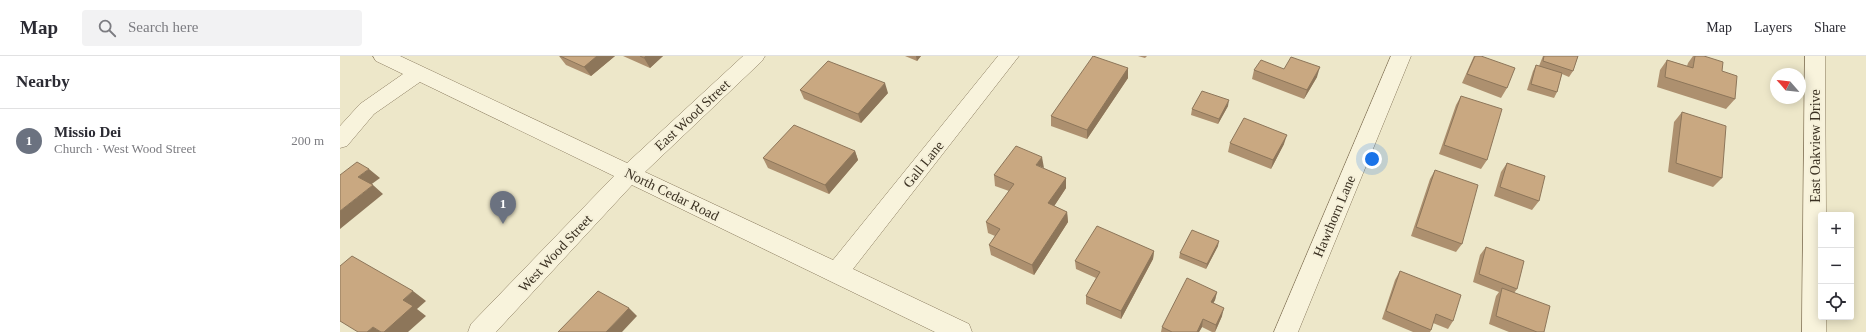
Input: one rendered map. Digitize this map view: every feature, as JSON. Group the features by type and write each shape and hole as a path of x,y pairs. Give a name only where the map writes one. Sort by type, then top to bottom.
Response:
{"street":[{"name":"North Cedar Road","path":"383,56 960,332"},
{"name":"East Wood Street","path":"630,173 755,56"},
{"name":"Gall Lane","path":"836,272 1009,56"},
{"name":"Hawthorn Lane","path":"1286,332 1401,56"},
{"name":"East Oakview Drive","path":"1814,332 1815,56"},
{"path":"340,140 367,109 418,73"},
{"name":"West Wood Street","path":"480,332 630,173"}],"building":[{"path":"560,56 597,56 584,67"},
{"path":"1093,56 1128,68 1087,130 1051,116"},
{"path":"1475,56 1481,56 1515,68 1507,88 1467,74"},
{"path":"1544,56 1578,56 1573,71 1543,61"},
{"path":"1695,56 1704,56 1723,62 1722,71 1737,76 1735,99 1665,77 1667,60 1693,68"},
{"path":"1291,57 1320,67 1307,90 1254,70 1261,60 1284,69"},
{"path":"828,61 885,83 858,114 800,90"},
{"path":"1536,65 1562,73 1557,92 1531,84"},
{"path":"1202,91 1229,100 1219,119 1192,109"},
{"path":"1461,96 1502,109 1487,160 1444,145"},
{"path":"1682,112 1726,126 1722,178 1676,163"},
{"path":"1244,118 1287,135 1273,160 1230,143"},
{"path":"794,125 855,151 825,185 763,158"},
{"path":"1016,146 1042,157 1036,165 1066,178 1048,203 1067,212 1032,265 989,245 1000,229 986,222 1014,184 994,175"},
{"path":"357,162 369,169 358,177 373,185 340,211 340,175"},
{"path":"1507,163 1545,176 1539,201 1500,187"},
{"path":"1435,170 1478,185 1462,244 1416,227"},
{"path":"1097,226 1154,251 1121,311 1086,296 1100,272 1075,261"},
{"path":"1192,230 1219,241 1207,264 1180,253"},
{"path":"1486,247 1524,261 1517,289 1479,274"},
{"path":"352,256 413,291 403,300 413,306 384,332 381,332 373,327 367,332 358,332 340,321 340,266"},
{"path":"1400,271 1461,295 1453,321 1436,314 1431,330 1386,311"},
{"path":"1187,278 1217,292 1211,302 1224,308 1216,325 1203,319 1197,332 1172,332 1162,327"},
{"path":"1502,288 1550,306 1544,332 1537,332 1496,316"},
{"path":"598,291 629,308 606,332 558,332"}],"place":[{"name":"Missio Dei","path":"503,224"}]}
